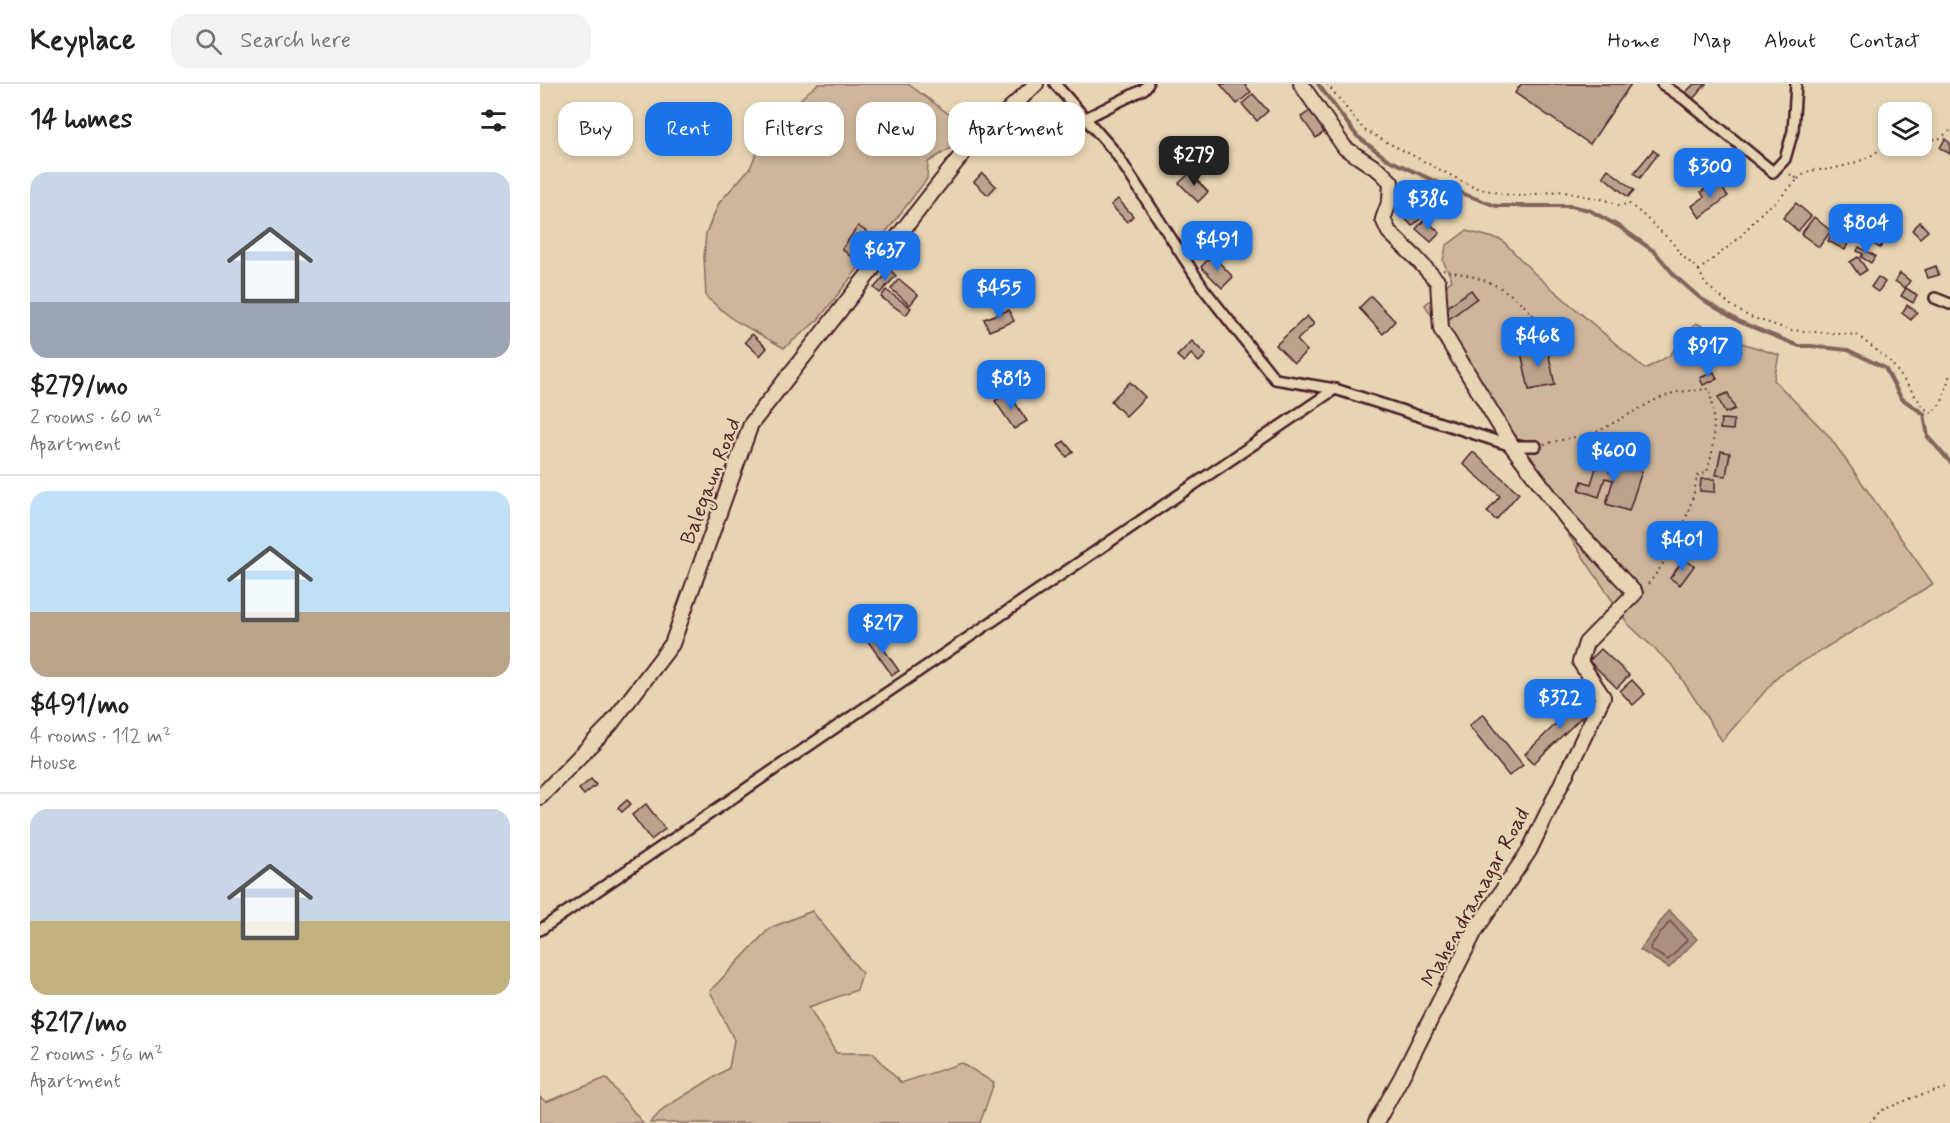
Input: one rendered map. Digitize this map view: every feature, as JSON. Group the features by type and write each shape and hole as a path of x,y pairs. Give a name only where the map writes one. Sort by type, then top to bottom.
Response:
{"street":[{"name":"Balegaun Road","path":"540,797 610,725 672,644 751,424 964,152 1036,84"},
{"path":"1054,84 1115,152 1204,289 1275,380 1335,389 1512,446 1536,446"},
{"path":"1086,118 1144,89 1148,84"},
{"path":"1301,84 1345,148 1380,171 1391,182 1390,201 1383,219 1389,232 1438,282 1441,329 1512,446 1571,524 1635,593"},
{"path":"1665,85 1773,172 1785,159 1793,131 1796,84"},
{"path":"1935,298 1950,304"},
{"path":"540,930 1335,389"},
{"name":"Mahendranagar Road","path":"1376,1123 1475,931 1529,851 1603,697 1580,662 1586,643 1635,593"}],"path":[{"path":"1327,84 1364,130 1473,187 1520,196 1559,191 1606,200 1621,206 1628,203 1699,270 1705,284 1732,306 1748,316 1790,330 1857,335 1890,361 1924,408 1932,413 1942,402 1950,374"},
{"path":"1932,138 1937,140 1950,131"},
{"path":"1699,270 1738,239 1764,210 1810,171 1840,167 1878,151"},
{"path":"1785,159 1782,168 1798,179"},
{"path":"1426,268 1460,273 1485,280 1509,291 1539,322 1537,335"},
{"path":"1536,446 1597,432 1655,400 1676,392 1710,389 1714,424 1712,453 1707,472 1697,476 1695,491 1674,543 1654,578 1635,593"},
{"path":"1870,1123 1880,1111 1912,1098 1950,1087"}],"shaded area":[{"path":"818,84 908,84 932,102 856,102 856,156 936,156 936,105 948,114 948,150 928,162 927,179 818,320 784,348 734,320 706,297 704,257 706,233 719,203 750,168 755,156 844,156 844,102 798,102"},
{"path":"1466,231 1502,240 1534,273 1645,369 1669,356 1696,323 1726,338 1779,355 1774,380 1829,436 1933,584 1779,675 1722,741 1674,667 1628,624 1527,473 1425,305 1452,280 1443,261 1446,246"},
{"path":"812,911 862,973 857,990 809,1007 836,1053 873,1053 901,1083 962,1063 994,1083 980,1123 650,1123 664,1108 729,1068 734,1040 710,991 770,928"},
{"path":"606,1078 643,1123 540,1123 540,1097 546,1102"}],"water":[{"path":"1669,910 1697,939 1669,968 1640,950"}],"building":[{"path":"1220,84 1244,84 1251,92 1237,104"},
{"path":"1521,84 1631,84 1590,144 1515,93"},
{"path":"1694,84 1706,84 1693,99 1686,92"},
{"path":"1253,94 1268,111 1257,121 1242,104"},
{"path":"1310,111 1325,131 1316,138 1301,117"},
{"path":"1945,139 1950,143 1950,154 1940,148"},
{"path":"1653,150 1658,154 1640,178 1634,173"},
{"path":"1608,169 1634,190 1628,197 1603,176"},
{"path":"982,173 996,186 988,195 974,182"},
{"path":"1190,173 1208,192 1198,202 1179,183"},
{"path":"1716,181 1728,196 1700,218 1692,206 1704,197 1701,192"},
{"path":"1118,199 1133,216 1127,222 1111,205"},
{"path":"1796,203 1811,216 1798,231 1783,218"},
{"path":"1410,209 1420,219 1412,226 1403,216"},
{"path":"1814,217 1831,231 1819,247 1801,234"},
{"path":"1425,219 1440,233 1431,242 1416,229"},
{"path":"1920,222 1928,231 1920,238 1912,230"},
{"path":"1874,225 1888,235 1880,248 1865,239"},
{"path":"858,226 873,236 854,259 842,249"},
{"path":"1832,233 1849,241 1845,250 1828,241"},
{"path":"1859,247 1875,256 1871,263 1861,257 1863,254 1857,251"},
{"path":"1212,255 1233,277 1222,288 1201,267"},
{"path":"1858,257 1867,270 1859,275 1850,262"},
{"path":"1936,266 1939,275 1928,278 1925,270"},
{"path":"890,270 896,276 880,293 874,288"},
{"path":"1900,273 1910,281 1905,288 1895,281"},
{"path":"1878,277 1885,282 1878,292 1871,287"},
{"path":"899,279 918,295 910,305 891,289"},
{"path":"1906,288 1917,295 1913,303 1901,296"},
{"path":"886,290 911,308 906,315 881,297"},
{"path":"1471,290 1477,298 1449,319 1443,310"},
{"path":"1371,296 1395,321 1383,334 1359,308"},
{"path":"1907,305 1917,312 1911,320 1902,313"},
{"path":"1009,310 1014,321 989,331 984,319"},
{"path":"1307,316 1314,324 1297,340 1307,351 1294,363 1276,345"},
{"path":"752,334 767,348 760,356 745,342"},
{"path":"1192,341 1206,355 1199,362 1191,354 1184,362 1177,356"},
{"path":"1547,346 1555,385 1529,390 1521,352"},
{"path":"1714,372 1717,379 1703,385 1700,378"},
{"path":"1130,382 1145,397 1126,416 1111,401"},
{"path":"1008,392 1027,421 1014,429 995,401"},
{"path":"1728,393 1735,409 1725,413 1718,397"},
{"path":"1721,419 1734,420 1733,430 1720,429"},
{"path":"1064,441 1073,452 1067,457 1058,446"},
{"path":"1721,451 1730,453 1726,476 1716,475"},
{"path":"1473,452 1519,493 1496,520 1487,512 1500,496 1463,464"},
{"path":"1592,456 1612,462 1609,472 1615,474 1618,464 1642,471 1629,511 1606,504 1613,480 1605,478 1599,497 1579,490 1582,481 1591,484 1596,468 1589,465"},
{"path":"1701,479 1715,479 1715,492 1700,491"},
{"path":"1684,559 1694,566 1680,585 1670,578"},
{"path":"874,635 899,671 892,675 867,640"},
{"path":"1601,649 1629,675 1617,688 1589,661"},
{"path":"1632,680 1645,694 1633,705 1620,691"},
{"path":"1585,696 1594,705 1534,763 1525,754"},
{"path":"1483,714 1523,765 1509,776 1469,726"},
{"path":"591,779 596,785 584,795 579,789"},
{"path":"627,800 631,804 622,812 618,808"},
{"path":"646,804 665,829 651,840 632,815"}],"waterway":[{"path":"1318,84 1357,136 1387,159 1461,193 1496,206 1571,206 1589,210 1620,227 1655,252 1676,277 1700,298 1740,322 1799,346 1848,350 1885,368 1901,398 1924,414 1928,437 1950,462"}]}
